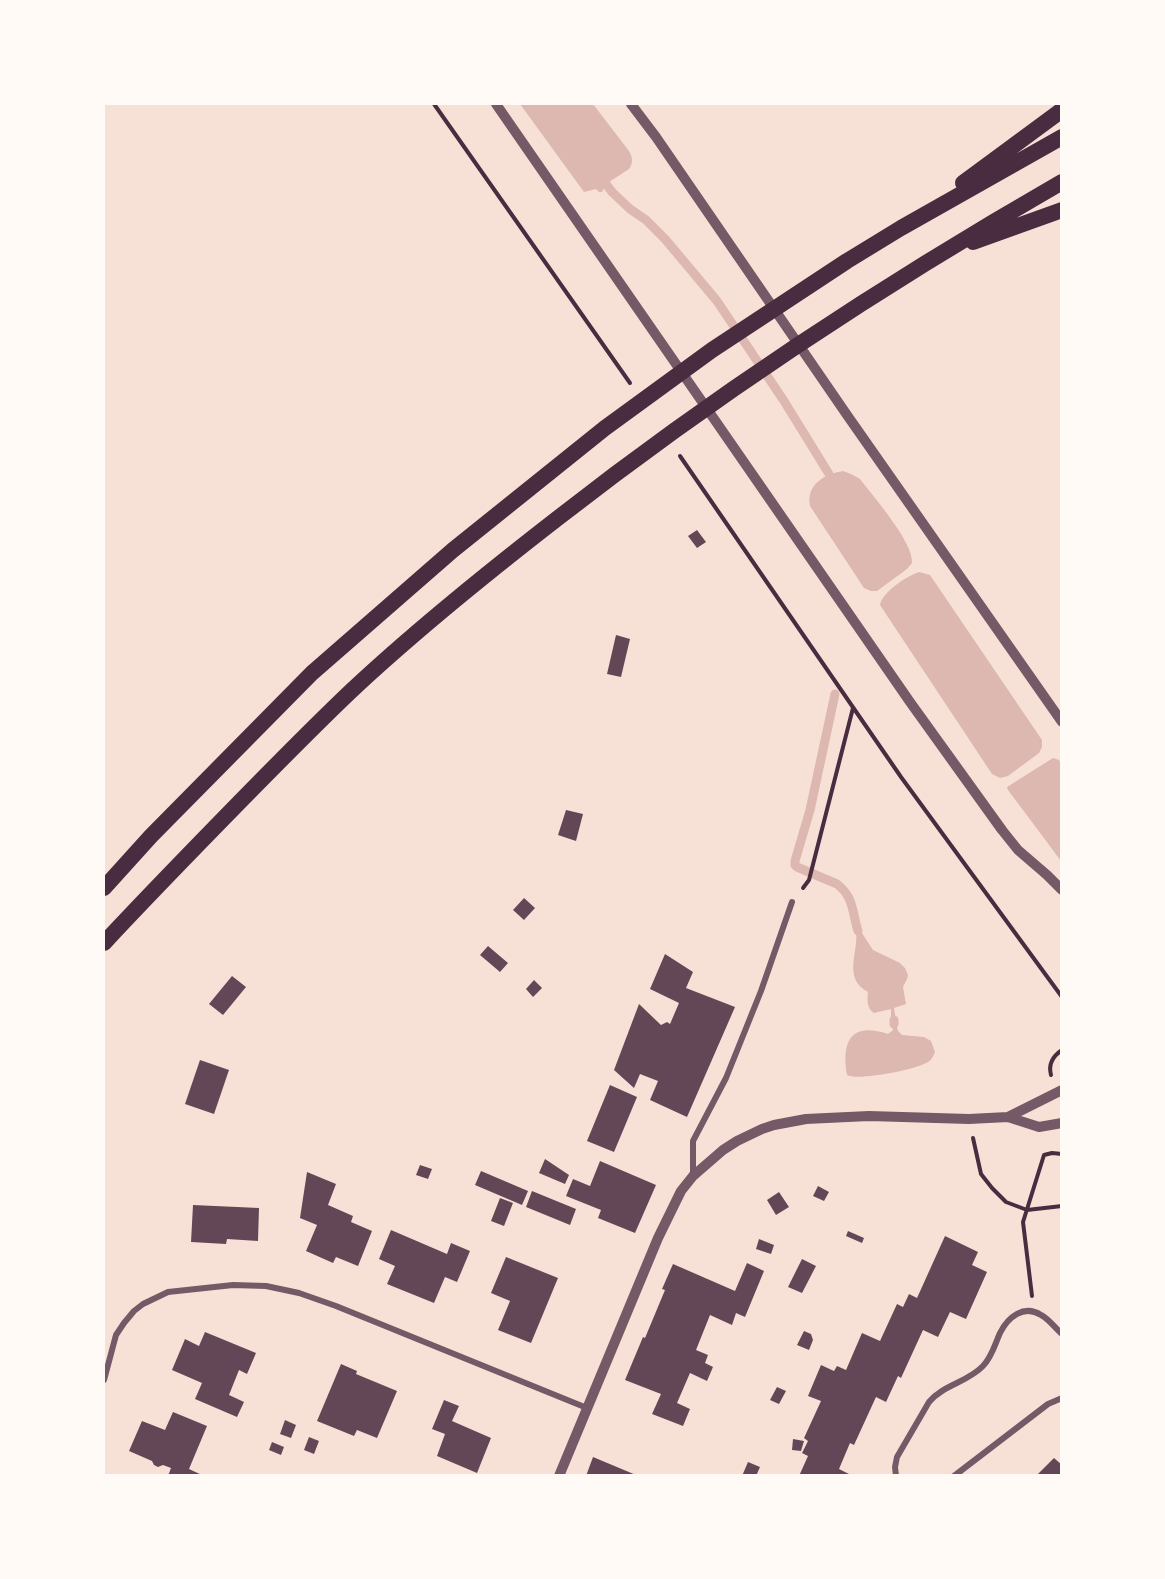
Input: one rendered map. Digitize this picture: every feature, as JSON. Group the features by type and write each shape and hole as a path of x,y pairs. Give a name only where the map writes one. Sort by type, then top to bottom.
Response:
{"highway":[{"path":"901,228 1062,110"},
{"path":"104,888 151,836 312,673 453,550 605,428 712,350 847,261 1062,137"},
{"path":"104,943 267,774 351,692 453,602 628,464 743,381 941,253 1062,182"},
{"path":"941,253 1062,210"}],"street":[{"path":"496,104 982,802 1018,850 1062,890"},
{"path":"631,104 1062,722"},
{"path":"693,1176 693,1141 726,1078 761,991 792,902"},
{"path":"1008,1117 1062,1090"},
{"path":"559,1476 658,1238 681,1191 693,1176 723,1150 762,1129 790,1121 824,1117 969,1119 1008,1117 1039,1127 1062,1123"},
{"path":"104,1380 116,1335 134,1311 143,1304 168,1292 249,1285 299,1293 336,1306 587,1408"},
{"path":"896,1476 897,1456 929,1402 984,1365 1000,1332 1013,1316 1020,1312 1034,1311 1043,1316 1062,1334"},
{"path":"954,1476 1048,1404 1062,1398"}],"path":[{"path":"434,104 631,384"},
{"path":"678,453 901,777 1062,997"},
{"path":"809,880 854,707"},
{"path":"969,1119 981,1174 1006,1202 1027,1210 1062,1206"},
{"path":"1034,1311 1023,1222 1044,1155 1062,1154"}],"shaded area":[{"path":"520,104 593,104 629,151 632,160 629,169 606,184 602,192 596,189 584,192"},
{"path":"843,471 860,479 892,520 911,554 912,563 907,569 877,591 864,588 810,506 809,499 814,486 823,478"},
{"path":"919,572 930,575 1042,740 1039,753 1008,776 1000,778 992,774 880,605 890,590"},
{"path":"1053,758 1059,760 1061,764 1061,861 1007,787"},
{"path":"860,930 873,950 900,963 908,975 903,987 906,1004 894,1008 896,1020 891,1021 891,1009 874,1013 870,1009 868,992 856,980 853,964 856,931"},
{"path":"892,1024 896,1024 902,1035 924,1037 931,1041 935,1052 931,1060 920,1066 886,1074 862,1077 847,1075 846,1052 852,1037 866,1030 888,1034 893,1030"}],"building":[{"path":"697,530 706,542 697,548 688,536"},
{"path":"616,635 630,639 621,677 607,674"},
{"path":"566,810 583,814 576,841 558,835"},
{"path":"524,898 535,908 524,920 513,910"},
{"path":"488,946 508,963 500,972 480,955"},
{"path":"665,954 693,972 686,988 735,1007 687,1117 650,1100 658,1081 640,1074 634,1088 614,1070 639,1004 661,1025 667,1022 670,1024 679,1003 650,989"},
{"path":"232,976 246,987 223,1015 209,1004"},
{"path":"534,980 542,988 533,997 526,989"},
{"path":"200,1060 229,1070 214,1114 185,1104"},
{"path":"610,1085 637,1097 614,1152 587,1141"},
{"path":"545,1159 569,1175 565,1184 539,1173"},
{"path":"600,1161 656,1185 635,1233 598,1218 601,1210 566,1196 573,1179 590,1186"},
{"path":"420,1165 432,1169 428,1179 416,1175"},
{"path":"481,1171 528,1191 522,1205 475,1185"},
{"path":"307,1172 336,1184 328,1205 353,1216 351,1222 372,1231 358,1266 336,1257 333,1263 306,1251 317,1225 300,1218"},
{"path":"818,1186 829,1192 824,1201 813,1196"},
{"path":"532,1191 576,1209 570,1225 526,1207"},
{"path":"779,1192 789,1207 776,1215 767,1200"},
{"path":"500,1198 513,1203 504,1226 491,1221"},
{"path":"193,1205 259,1208 258,1241 227,1239 226,1244 191,1242"},
{"path":"391,1230 447,1254 451,1243 470,1251 457,1282 445,1277 434,1303 387,1284 395,1266 379,1259"},
{"path":"848,1231 864,1238 862,1243 846,1236"},
{"path":"945,1236 978,1252 972,1265 987,1272 966,1319 950,1312 938,1337 923,1330 901,1378 898,1376 886,1402 876,1397 854,1445 850,1443 839,1469 853,1476 799,1476 808,1456 802,1453 808,1441 804,1438 821,1401 808,1396 821,1365 834,1371 837,1366 846,1370 862,1333 880,1341 897,1304 903,1307 909,1294 917,1298"},
{"path":"759,1239 774,1245 771,1254 756,1249"},
{"path":"506,1257 558,1278 531,1343 498,1330 510,1301 491,1293"},
{"path":"802,1259 816,1266 802,1293 788,1287"},
{"path":"747,1263 764,1271 745,1317 736,1313 732,1325 710,1315 696,1350 708,1355 705,1363 713,1367 707,1381 690,1373 677,1403 690,1409 683,1426 652,1414 661,1394 625,1380 665,1290 662,1289 673,1264 735,1291"},
{"path":"804,1331 811,1334 813,1340 809,1350 797,1345"},
{"path":"205,1332 256,1353 247,1374 239,1370 229,1395 244,1402 237,1417 195,1399 202,1383 172,1370 185,1339 199,1346"},
{"path":"341,1364 357,1371 356,1374 397,1391 377,1438 357,1430 354,1436 317,1421"},
{"path":"777,1387 786,1391 779,1404 770,1400"},
{"path":"444,1400 459,1406 452,1421 491,1438 477,1473 437,1456 445,1434 432,1429"},
{"path":"173,1412 207,1426 189,1469 204,1476 168,1476 171,1468 163,1465 158,1467 152,1461 129,1451 142,1421 165,1430"},
{"path":"285,1420 296,1425 291,1438 280,1434"},
{"path":"309,1437 319,1441 314,1454 304,1450"},
{"path":"793,1439 804,1441 801,1451 792,1450"},
{"path":"272,1442 284,1447 281,1455 269,1450"},
{"path":"593,1457 636,1475 636,1476 586,1476"},
{"path":"1054,1458 1062,1465 1062,1476 1036,1476"},
{"path":"748,1462 760,1467 756,1476 742,1476"}],"waterway":[{"path":"606,184 630,209 646,220 665,239 717,301 784,401 829,474"},
{"path":"835,694 810,810 795,865 843,889 852,905 858,931"}]}
